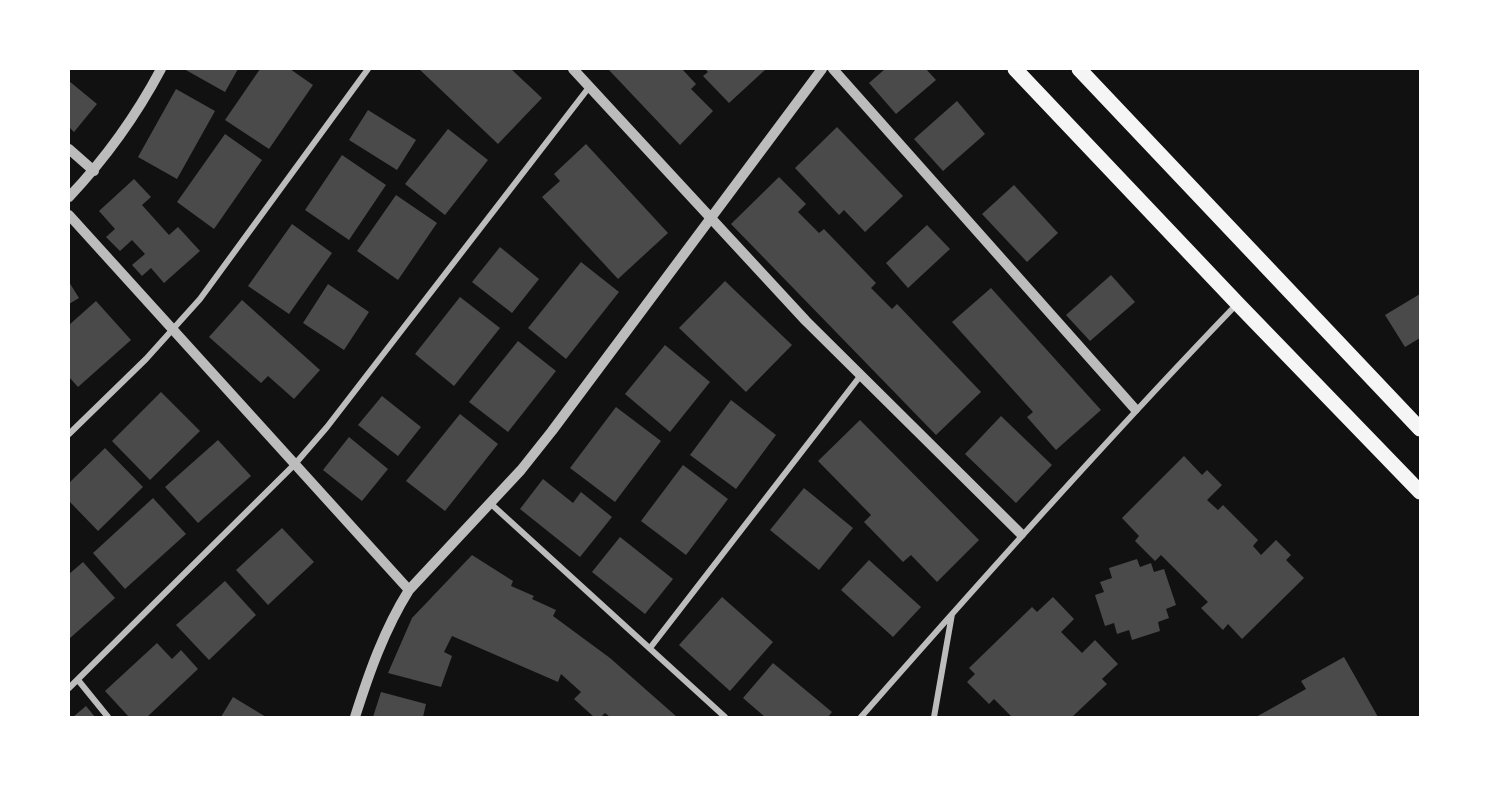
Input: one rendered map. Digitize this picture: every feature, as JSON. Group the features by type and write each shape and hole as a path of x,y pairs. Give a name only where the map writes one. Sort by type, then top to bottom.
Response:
{"main road":[{"path":"1015,69 1420,492"},
{"path":"1079,69 1420,429"}],"street":[{"path":"69,197 94,171 123,132 161,69"},
{"path":"69,434 172,331 224,269 368,69"},
{"path":"573,69 806,321 1021,534"},
{"path":"355,717 381,642 409,590 520,470 552,431 822,69"},
{"path":"833,69 1135,409"},
{"path":"69,688 295,464 327,428 590,87"},
{"path":"69,149 94,171"},
{"path":"69,215 409,590"},
{"path":"861,717 1021,534 1135,409 1238,304"},
{"path":"650,648 861,375"},
{"path":"490,503 725,717"},
{"path":"934,717 952,613"},
{"path":"78,680 108,717"}],"building":[{"path":"184,69 238,69 225,92"},
{"path":"260,69 290,69 313,85 269,149 225,120"},
{"path":"419,69 511,69 542,98 498,144"},
{"path":"608,69 682,69 696,84 691,89 713,111 680,145"},
{"path":"705,69 766,69 729,103 703,76 708,72"},
{"path":"885,69 926,69 936,80 896,114 869,83"},
{"path":"69,81 97,104 74,132 69,127"},
{"path":"176,89 215,111 177,179 138,157"},
{"path":"957,101 985,134 943,171 914,139"},
{"path":"368,110 416,140 397,170 349,140"},
{"path":"837,127 903,196 865,232 844,210 839,215 795,168"},
{"path":"448,129 488,160 445,215 405,184"},
{"path":"225,134 262,160 214,229 177,202"},
{"path":"586,144 668,233 618,279 542,197 560,181 554,174"},
{"path":"342,155 386,185 349,240 305,210"},
{"path":"779,177 806,204 798,212 819,233 824,229 876,283 871,288 892,309 897,304 981,392 936,435 731,224"},
{"path":"134,179 151,197 142,205 169,235 178,227 200,251 164,283 151,268 142,276 132,265 145,254 132,240 120,251 106,237 115,229 99,211"},
{"path":"1014,185 1058,233 1027,262 982,214"},
{"path":"396,195 437,223 398,280 357,251"},
{"path":"292,224 332,253 289,314 248,286"},
{"path":"927,225 950,249 908,288 886,263"},
{"path":"500,247 539,279 512,313 472,282"},
{"path":"581,262 619,292 566,359 528,328"},
{"path":"1111,275 1135,302 1090,341 1066,315"},
{"path":"725,281 792,345 746,392 679,328"},
{"path":"69,282 79,298 69,304"},
{"path":"328,284 369,312 344,350 303,323"},
{"path":"991,288 1101,410 1056,450 1027,417 1033,412 952,322"},
{"path":"1420,294 1420,338 1405,347 1385,315"},
{"path":"460,297 500,328 454,386 415,354"},
{"path":"242,300 320,370 294,399 268,376 261,383 209,337"},
{"path":"96,301 131,340 78,387 69,377 69,325"},
{"path":"518,341 556,371 508,432 469,402"},
{"path":"665,345 710,382 670,432 625,394"},
{"path":"161,392 200,431 150,480 112,441"},
{"path":"382,396 421,427 398,456 358,425"},
{"path":"731,400 776,435 736,489 690,455"},
{"path":"616,407 661,441 615,502 570,468"},
{"path":"460,414 498,444 445,511 406,481"},
{"path":"1001,416 1052,465 1016,503 965,454"},
{"path":"860,420 979,540 937,582 911,555 903,562 864,522 871,515 818,461"},
{"path":"349,437 388,469 362,501 323,470"},
{"path":"218,440 251,476 198,523 165,487"},
{"path":"105,448 143,487 98,531 69,501 69,483"},
{"path":"1184,456 1202,475 1207,470 1222,485 1207,500 1218,510 1223,505 1258,540 1253,546 1261,555 1276,540 1291,555 1286,560 1304,578 1242,639 1228,624 1223,630 1201,608 1208,602 1161,555 1155,561 1135,541 1139,536 1122,518"},
{"path":"683,465 728,499 686,555 641,521"},
{"path":"543,479 573,503 581,492 612,517 580,557 520,509"},
{"path":"804,488 853,528 819,570 770,530"},
{"path":"153,498 186,534 125,589 93,553"},
{"path":"282,528 314,562 268,605 236,570"},
{"path":"620,537 673,579 645,614 592,572"},
{"path":"472,555 513,581 511,586 534,596 532,599 556,610 553,616 610,658 677,717 610,717 605,713 601,717 594,717 574,699 581,692 561,674 558,682 452,636 444,652 452,656 441,687 388,673 412,618"},
{"path":"1137,559 1140,567 1151,563 1154,572 1164,569 1176,605 1166,609 1169,618 1158,622 1160,631 1132,640 1129,630 1117,634 1114,623 1105,626 1095,595 1104,592 1100,582 1112,578 1109,568"},
{"path":"869,560 921,607 893,637 841,590"},
{"path":"83,562 115,598 69,639 69,574"},
{"path":"225,581 256,615 209,660 176,625"},
{"path":"722,597 773,642 730,691 679,645"},
{"path":"1053,597 1074,619 1061,632 1082,653 1095,640 1118,664 1102,679 1107,684 1072,717 1012,717 994,699 989,704 967,682 975,674 969,668 1032,607 1037,612"},
{"path":"157,643 172,659 181,650 198,669 147,717 129,717 105,691"},
{"path":"1344,657 1378,717 1256,717 1306,689 1301,681"},
{"path":"773,663 832,712 828,717 765,717 743,698"},
{"path":"381,692 426,704 423,717 373,717"},
{"path":"233,697 266,717 221,717"},
{"path":"86,706 95,717 73,717"}]}
